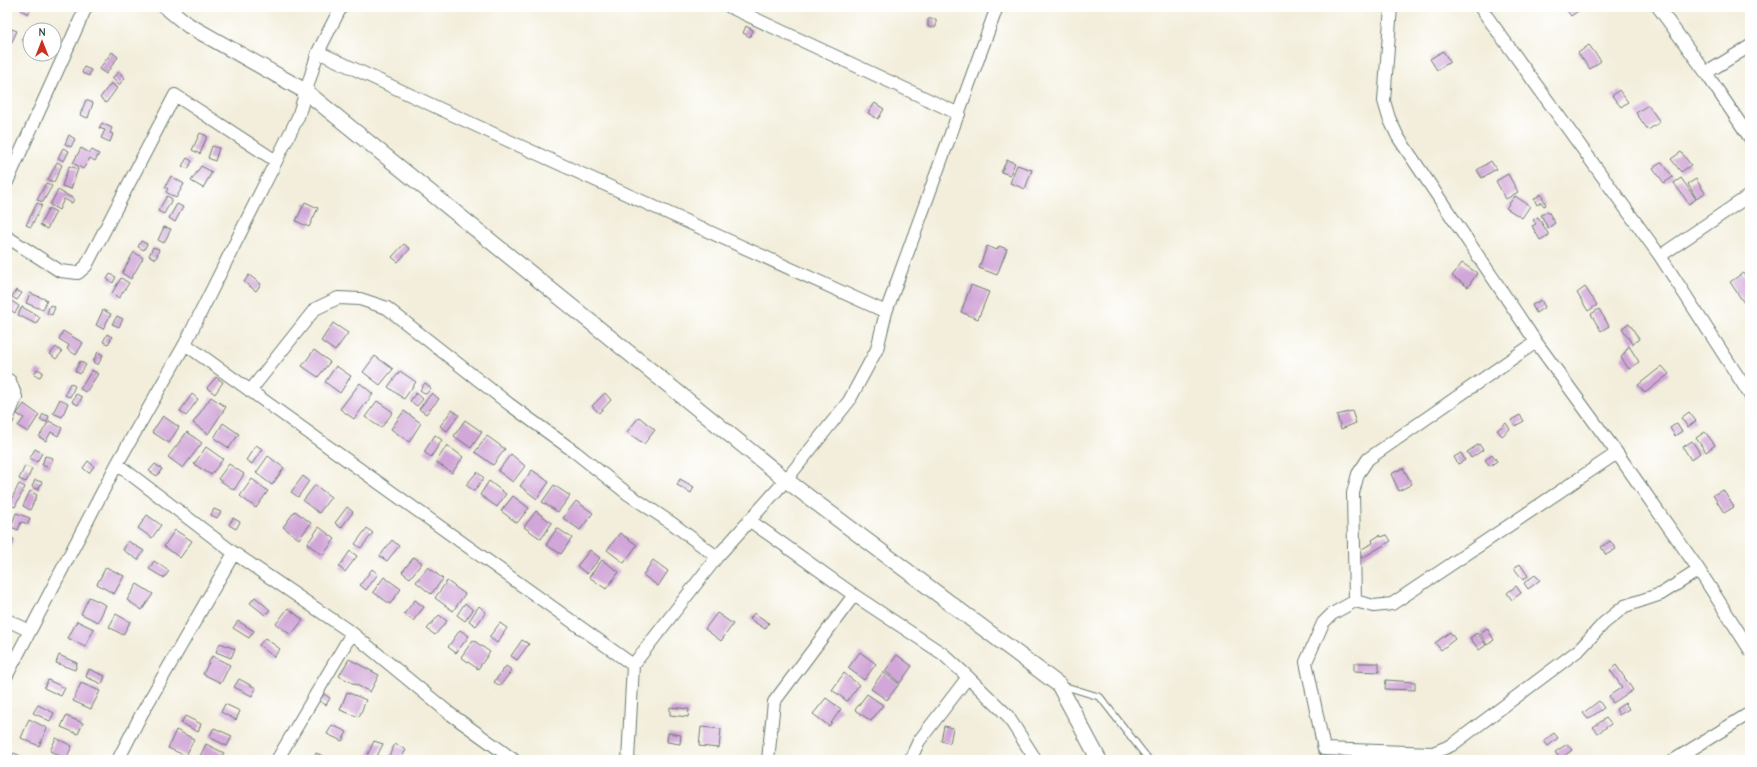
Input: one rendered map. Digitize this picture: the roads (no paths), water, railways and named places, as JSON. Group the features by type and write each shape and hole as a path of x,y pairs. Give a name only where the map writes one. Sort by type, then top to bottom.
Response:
{"street":[{"path":"7,182 86,7"},
{"path":"166,7 188,25 305,90 786,480 1059,684 1099,760"},
{"path":"7,675 117,464 185,344 298,117 305,90 318,52 341,7"},
{"path":"730,7 959,114"},
{"path":"628,760 634,665 717,557 786,480 848,401 877,349 886,312 997,7"},
{"path":"1391,7 1384,101 1389,118 1398,137 1536,342 1699,570 1750,650"},
{"path":"1480,7 1660,256 1750,394"},
{"path":"1658,7 1706,73 1750,138"},
{"path":"1706,73 1750,46"},
{"path":"318,52 507,140 886,312"},
{"path":"7,237 60,271 78,273 86,266 175,95 276,161"},
{"path":"1660,256 1750,195"},
{"path":"250,391 315,309 338,298 360,299 387,308 509,404 575,452 628,494 673,524 717,557"},
{"path":"1355,601 1353,493 1358,474 1368,459 1536,342"},
{"path":"185,344 634,665"},
{"path":"7,379 10,381 16,397 7,420"},
{"path":"1617,454 1392,604 1374,606 1355,601 1332,614 1323,623 1306,662 1324,754 1433,753 1452,745 1580,649 1604,623 1625,606 1661,594 1699,570"},
{"path":"117,464 234,554 352,633 449,713 514,760"},
{"path":"749,520 854,595 943,654 1007,715 1036,760"},
{"path":"118,760 141,715 234,554"},
{"path":"768,760 774,702 854,595"},
{"path":"7,620 30,632"},
{"path":"277,760 352,633"},
{"path":"910,760 919,741 968,677"},
{"path":"1674,760 1750,713"}],"lane":[{"path":"1059,684 1100,697 1149,760"}]}
